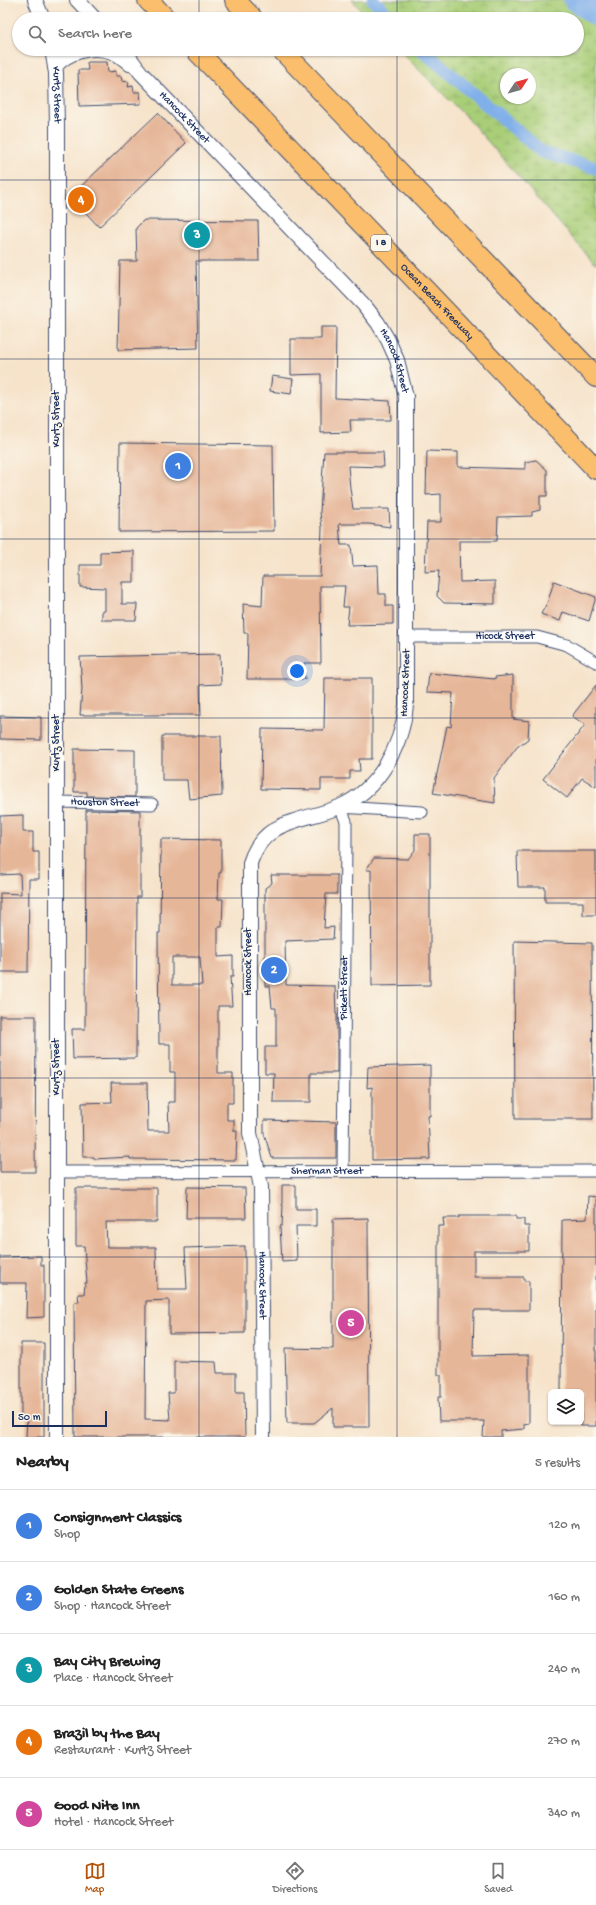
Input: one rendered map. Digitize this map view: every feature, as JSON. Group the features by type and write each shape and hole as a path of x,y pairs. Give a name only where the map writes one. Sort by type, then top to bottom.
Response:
{"highway":[{"path":"148,0 159,12"},
{"path":"235,0 246,12"},
{"name":"Ocean Beach Freeway","path":"202,56 596,469"},
{"path":"288,56 596,377"}],"street":[{"path":"35,0 40,12"},
{"path":"77,0 89,12"},
{"name":"Kurtz Street","path":"53,56 56,68 57,126 57,1437"},
{"path":"56,68 63,60 70,56"},
{"path":"118,56 141,73"},
{"name":"Hancock Street","path":"128,56 141,73 349,289 378,323 388,340 398,365 406,397 406,710 405,721 398,744 389,761 375,779 356,797 340,807 291,821 275,829 259,844 250,863 250,1133 262,1187 263,1437"},
{"name":"Hicock Street","path":"407,637 537,637 567,645 596,662"},
{"name":"Houston Street","path":"57,802 152,804"},
{"path":"340,807 422,812"},
{"name":"Pickett Street","path":"340,807 346,821 343,1171"},
{"name":"Sherman Street","path":"57,1172 596,1170"}],"green space":[{"path":"352,0 596,0 596,265 470,121 405,56 584,56 584,12 363,12"}],"building":[{"path":"87,62 107,62 108,72 116,71 116,76 121,76 122,81 129,82 128,87 133,86 134,92 140,92 141,104 79,106 78,70 88,70"},
{"path":"158,113 186,143 99,227 74,200 75,192"},
{"path":"144,220 258,221 259,261 196,261 198,348 118,350 120,261 137,261 136,228"},
{"path":"321,327 336,327 335,398 390,401 391,420 350,420 351,432 321,433 321,374 291,375 291,339 321,339"},
{"path":"272,376 293,379 291,394 270,391"},
{"path":"120,443 273,445 274,531 119,532"},
{"path":"427,451 458,452 458,467 525,469 525,462 536,460 547,470 547,496 540,496 540,510 532,512 532,516 498,517 497,541 459,541 460,582 495,581 495,604 444,603 437,596 439,571 425,572 427,522 441,522 441,494 426,495"},
{"path":"324,452 383,452 384,467 348,466 350,488 353,509 389,509 390,527 369,524 339,524 341,545 351,545 353,566 378,565 379,594 386,594 386,606 393,606 393,624 347,625 349,607 343,607 345,586 320,586 321,663 304,663 305,679 247,679 248,633 244,633 243,604 262,606 263,576 320,576 322,528 320,512"},
{"path":"134,551 134,582 122,582 122,604 137,604 136,620 102,620 102,611 105,611 105,588 80,587 80,565 100,565 100,552"},
{"path":"554,581 596,597 589,621 563,612 560,621 541,614 548,601"},
{"path":"220,654 221,684 200,685 201,715 80,715 82,689 80,657"},
{"path":"429,673 495,679 495,677 513,675 513,719 529,721 528,739 517,747 494,778 495,803 433,793 447,726 451,727 453,693 427,692"},
{"path":"325,678 372,678 372,759 359,759 360,771 350,771 350,779 321,779 321,790 261,789 262,729 324,730"},
{"path":"596,685 596,787 582,778 567,798 543,779 585,725 572,716"},
{"path":"0,716 41,717 41,740 0,739"},
{"path":"162,736 221,736 222,796 189,799 187,780 162,780"},
{"path":"74,749 135,750 135,797 87,796 87,792 74,792"},
{"path":"86,810 140,811 140,897 137,897 136,1058 73,1059 72,1029 85,1029"},
{"path":"23,815 23,832 33,832 33,852 39,852 39,879 29,879 28,972 0,972 0,893 21,894 20,874 0,875 0,816"},
{"path":"415,834 430,834 430,985 372,986 371,870 366,870 374,858 408,859 415,850"},
{"path":"161,839 221,840 221,873 219,873 218,899 223,899 222,927 218,927 218,957 233,956 233,977 230,977 232,1006 218,1006 218,1073 233,1073 233,1103 227,1103 227,1120 234,1120 234,1131 237,1131 236,1160 130,1159 130,1157 94,1159 94,1157 83,1157 82,1103 112,1102 111,1083 147,1083 148,1131 169,1131 168,1102 175,1102 175,1072 170,1072 170,1044 159,1044 158,933 160,933","holes":["172,957 200,957 202,985 172,985"]},
{"path":"517,851 596,851 596,915 583,915 583,902 545,902 545,887 518,887"},
{"path":"271,875 337,875 337,894 326,894 324,928 334,927 333,939 285,941 286,985 335,986 337,1014 337,1073 311,1073 311,1102 273,1102 274,1073 265,1073 265,1047 276,1047 276,1008 272,1008 270,986 265,986 265,888 272,883"},
{"path":"514,941 592,943 593,1119 515,1119"},
{"path":"0,1016 36,1016 35,1172 0,1172"},
{"path":"430,1065 430,1116 428,1116 430,1159 372,1160 372,1087 367,1088 368,1067"},
{"path":"264,1120 336,1122 336,1158 272,1158 264,1134"},
{"path":"282,1185 296,1185 296,1209 316,1209 316,1226 296,1226 297,1261 282,1262 280,1226 282,1226"},
{"path":"187,1187 245,1188 246,1218 186,1218"},
{"path":"76,1188 157,1188 157,1222 106,1222 107,1247 156,1247 157,1289 187,1289 185,1248 245,1246 245,1333 169,1334 169,1300 146,1301 145,1419 170,1420 168,1393 174,1393 174,1361 216,1362 217,1373 236,1373 236,1392 244,1392 245,1437 75,1437 74,1302 79,1302 78,1294 84,1294 85,1283 87,1283 84,1246 76,1246"},
{"path":"588,1196 596,1197 596,1426 581,1426 584,1425 584,1389 561,1389 562,1220 587,1219"},
{"path":"459,1216 516,1216 516,1219 524,1219 524,1226 529,1226 529,1251 474,1251 474,1277 524,1277 524,1281 529,1281 529,1310 474,1310 473,1356 529,1355 529,1423 524,1424 524,1429 501,1431 501,1437 483,1437 484,1421 439,1421 438,1397 441,1397 441,1375 438,1375 438,1226 444,1226 443,1218 459,1218"},
{"path":"368,1218 369,1427 333,1427 333,1408 314,1423 287,1423 285,1348 333,1349 333,1219"},
{"path":"41,1256 41,1265 44,1265 44,1317 26,1318 27,1283 0,1283 0,1257"},
{"path":"21,1343 44,1343 44,1437 26,1437 27,1418 21,1417"}],"waterway":[{"path":"373,0 385,12"},
{"path":"575,0 596,15"},
{"path":"429,56 542,152 596,168"}],"place":[{"name":"Brazil by the Bay","path":"81,200"},
{"name":"Bay City Brewing","path":"197,235"},
{"name":"Consignment Classics","path":"178,466"},
{"name":"Golden State Greens","path":"274,970"},
{"name":"Good Nite Inn","path":"351,1323"}]}
